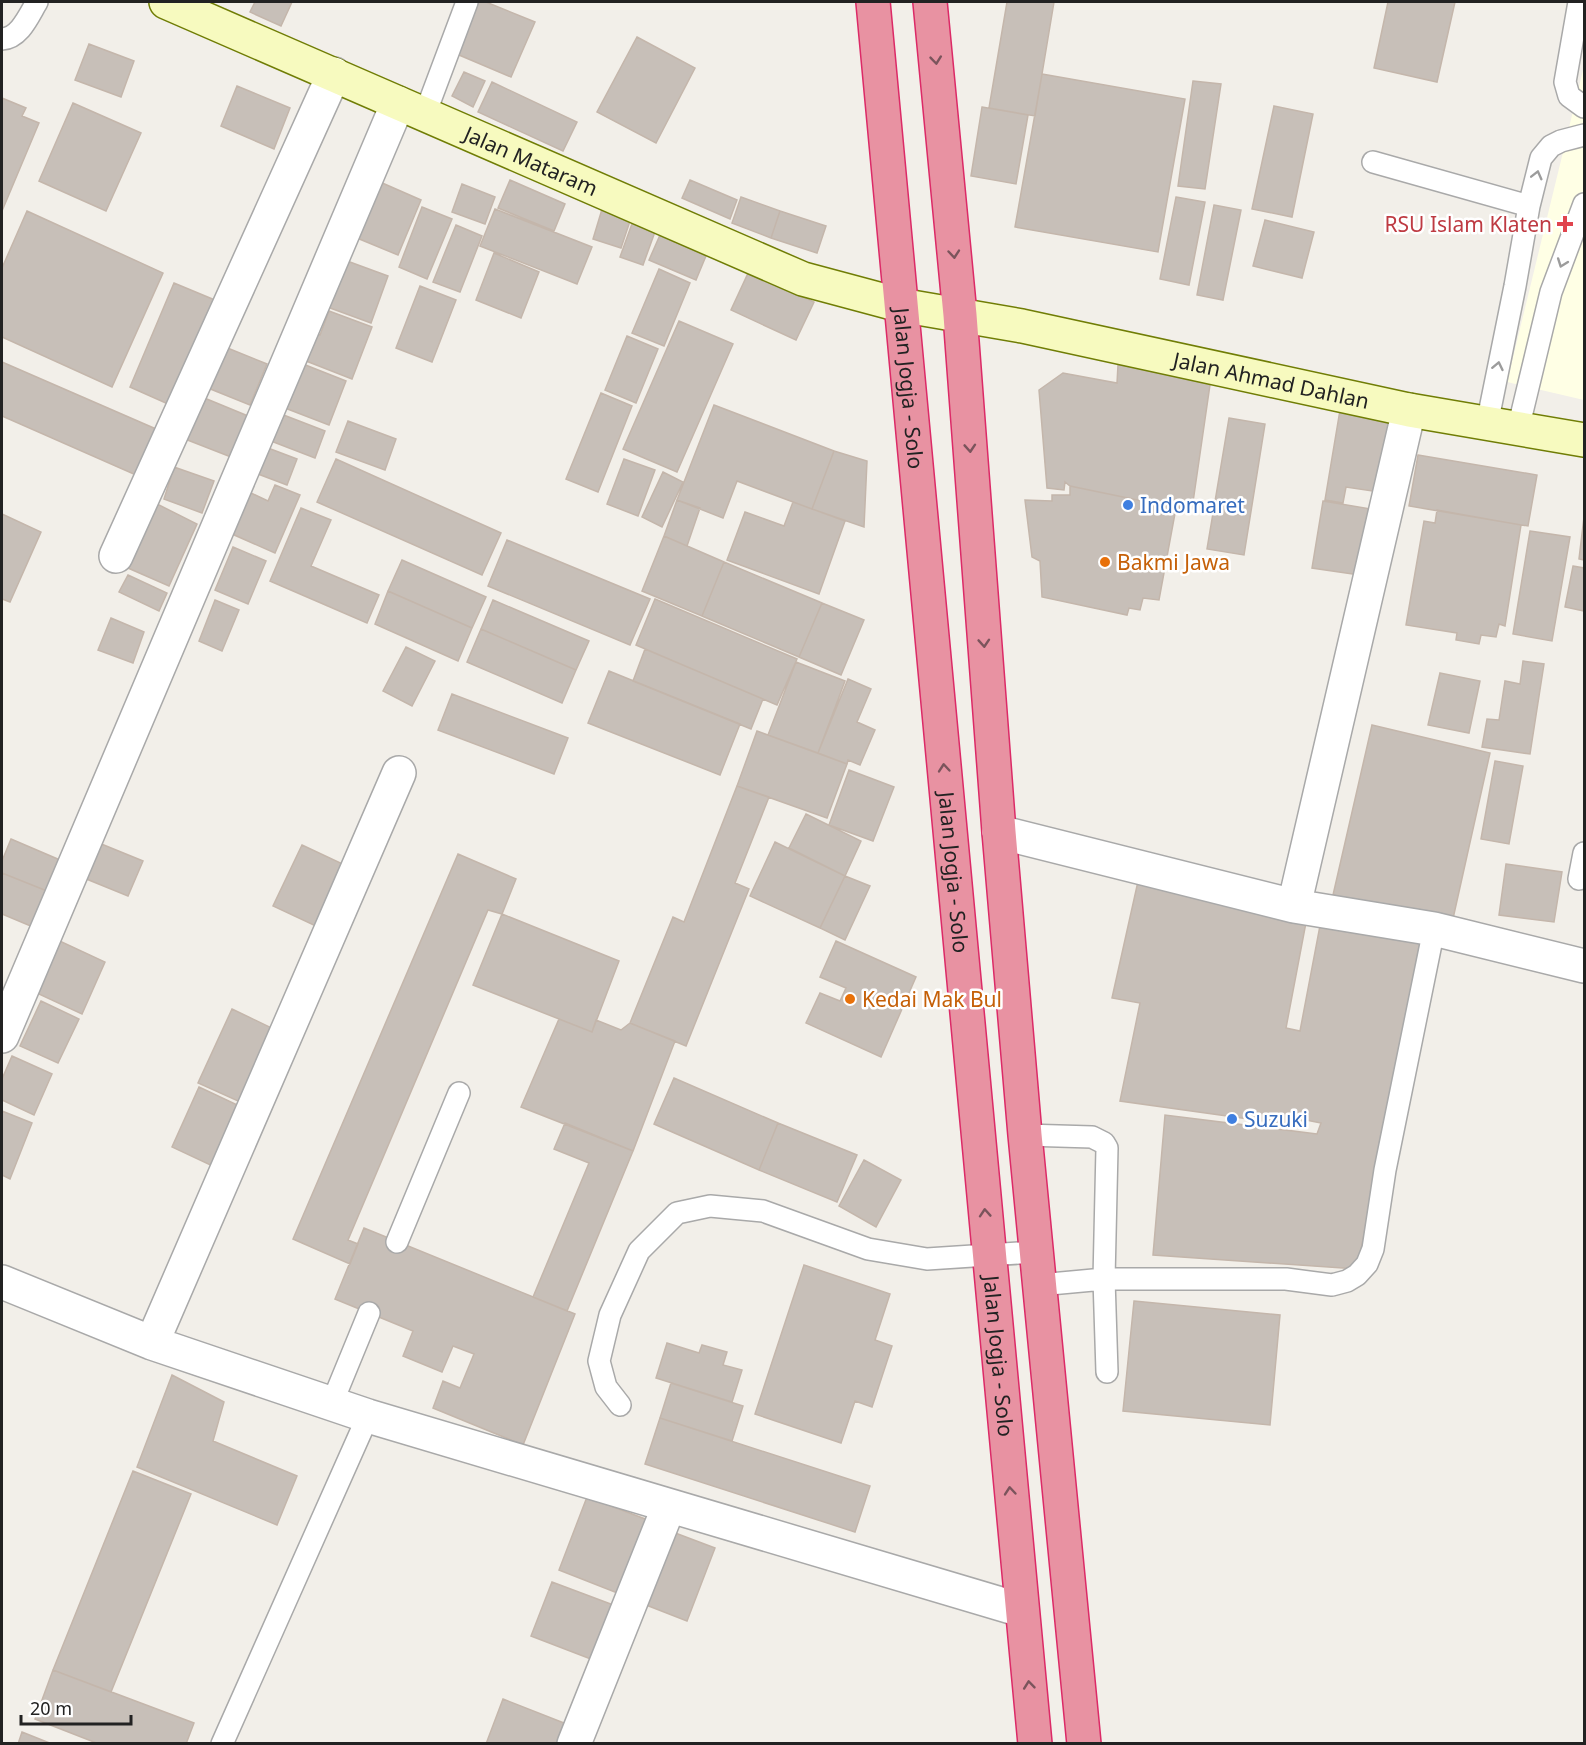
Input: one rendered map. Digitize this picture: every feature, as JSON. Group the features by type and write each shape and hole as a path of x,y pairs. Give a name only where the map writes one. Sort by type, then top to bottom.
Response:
{"highway":[{"name":"Jalan Jogja - Solo","path":"873,2 1035,1743"},
{"path":"930,2 960,315 999,832 1035,1252 1084,1743"}],"street":[{"name":"Jalan Mataram","path":"166,2 803,279 900,305 960,315"},
{"path":"116,556 334,74"},
{"path":"2,1036 412,109"},
{"name":"Jalan Ahmad Dahlan","path":"960,315 1022,326 1409,410 1584,440"},
{"path":"1294,906 1409,410"},
{"path":"152,1343 399,773"},
{"path":"999,832 1294,906 1434,929 1584,966"},
{"path":"2,1282 152,1343 368,1416 1021,1610"},
{"path":"574,1743 669,1506"}],"lane":[{"path":"2,39 6,39 22,27 38,2"},
{"path":"412,109 467,2"},
{"path":"1579,2 1564,82 1569,96 1584,107"},
{"path":"1487,424 1529,206 1541,158 1551,146 1584,135"},
{"path":"1373,162 1529,206"},
{"path":"1518,429 1551,291 1584,207"},
{"path":"1579,879 1584,853"},
{"path":"1039,1285 1104,1280 1286,1279 1332,1285 1347,1281 1362,1270 1373,1249 1385,1170 1434,929"},
{"path":"397,1242 459,1093"},
{"path":"1025,1135 1092,1137 1104,1143 1107,1148 1104,1280 1107,1372"},
{"path":"620,1405 606,1387 599,1361 610,1315 639,1251 677,1213 710,1206 763,1211 868,1249 927,1259 1035,1252"},
{"path":"332,1403 369,1313"},
{"path":"222,1743 368,1416"}],"shaded area":[{"name":"RSU Islam Klaten","path":"1584,66 1584,400 1507,382"}],"building":[{"path":"255,2 292,2 281,26 250,12"},
{"path":"473,2 486,2 535,22 511,77 452,52"},
{"path":"1007,2 1054,2 1035,116 989,108"},
{"path":"1388,2 1455,2 1437,82 1374,68"},
{"path":"637,37 695,68 656,143 597,112"},
{"path":"89,44 134,61 121,97 75,80"},
{"path":"464,72 485,81 473,107 452,96"},
{"path":"1042,74 1185,99 1158,252 1015,227"},
{"path":"1193,81 1221,84 1205,189 1178,186"},
{"path":"492,82 577,122 563,151 478,112"},
{"path":"237,86 290,108 274,149 221,126"},
{"path":"2,98 26,108 22,116 39,123 2,211"},
{"path":"73,103 141,133 106,211 39,181"},
{"path":"1274,106 1313,114 1292,217 1252,209"},
{"path":"982,107 1028,115 1016,184 971,176"},
{"path":"510,180 565,204 554,231 498,208"},
{"path":"690,180 737,200 730,219 682,198"},
{"path":"380,182 421,200 398,255 357,238"},
{"path":"462,184 495,197 485,224 452,212"},
{"path":"741,197 780,211 771,238 732,223"},
{"path":"1176,197 1205,202 1189,285 1160,279"},
{"path":"1214,205 1241,210 1223,300 1197,295"},
{"path":"603,206 632,215 621,248 593,239"},
{"path":"422,207 452,219 427,279 399,267"},
{"path":"495,209 592,247 577,284 480,246"},
{"path":"27,211 163,273 112,387 2,337 2,268"},
{"path":"780,211 826,226 817,253 771,238"},
{"path":"1265,220 1314,232 1302,278 1253,266"},
{"path":"633,221 656,229 643,265 620,257"},
{"path":"456,225 482,236 460,292 433,282"},
{"path":"660,235 706,256 696,280 649,260"},
{"path":"494,253 539,272 521,318 476,300"},
{"path":"339,258 388,276 371,323 322,305"},
{"path":"659,269 690,283 664,346 632,333"},
{"path":"749,271 814,302 796,340 731,310"},
{"path":"174,283 222,303 177,408 130,387"},
{"path":"420,286 456,300 432,362 396,348"},
{"path":"329,311 372,327 352,379 301,359 311,332 320,335"},
{"path":"679,321 733,344 677,472 623,449"},
{"path":"627,336 658,349 636,403 605,390"},
{"path":"225,347 267,364 250,405 208,388"},
{"path":"2,362 156,429 136,475 2,416"},
{"path":"303,364 346,381 329,425 285,408"},
{"path":"1118,365 1211,378 1192,509 1176,508 1070,486 1065,482 1064,490 1047,488 1039,390 1063,373 1117,383"},
{"path":"601,393 632,406 598,492 566,479"},
{"path":"202,397 248,416 231,457 185,439"},
{"path":"714,405 834,451 812,509 737,481 723,518 677,500"},
{"path":"1340,410 1398,420 1379,492 1346,487 1343,503 1325,500"},
{"path":"281,414 325,431 315,458 271,441"},
{"path":"1229,418 1265,424 1244,555 1207,549"},
{"path":"348,421 396,439 385,470 336,452"},
{"path":"268,448 297,459 287,485 258,474"},
{"path":"834,451 867,461 864,527 812,509"},
{"path":"1418,455 1537,475 1528,526 1409,506"},
{"path":"336,459 501,533 482,575 317,502"},
{"path":"624,459 655,470 638,516 607,504"},
{"path":"174,467 214,481 202,513 164,499"},
{"path":"663,472 683,482 662,527 642,517"},
{"path":"275,485 300,495 275,553 232,534 249,492 268,501"},
{"path":"1070,486 1176,508 1159,600 1143,598 1140,610 1129,608 1127,615 1042,597 1040,561 1032,557 1025,500 1052,501 1052,495 1070,495"},
{"path":"677,500 700,508 687,546 664,536"},
{"path":"1323,501 1377,510 1366,576 1312,568"},
{"path":"793,502 845,521 819,594 727,560 745,512 784,526"},
{"path":"157,504 197,524 169,586 128,568"},
{"path":"301,508 331,520 311,566 379,595 367,623 270,581"},
{"path":"1437,510 1521,525 1505,626 1499,624 1496,637 1481,635 1479,644 1456,640 1457,633 1406,625 1424,521 1435,523"},
{"path":"2,514 41,532 10,602 2,599"},
{"path":"1584,517 1584,560 1579,559"},
{"path":"1530,531 1570,537 1552,641 1513,634"},
{"path":"664,536 724,562 702,616 642,591"},
{"path":"507,540 650,599 630,645 488,586"},
{"path":"233,547 266,561 248,604 215,590"},
{"path":"402,560 486,597 472,628 388,591"},
{"path":"724,562 822,603 799,657 702,616"},
{"path":"1573,566 1584,568 1584,611 1565,607"},
{"path":"128,575 167,593 159,611 119,592"},
{"path":"388,591 472,628 458,661 375,624"},
{"path":"655,599 797,659 777,705 636,645"},
{"path":"215,600 239,610 222,651 199,641"},
{"path":"493,600 589,641 576,670 481,629"},
{"path":"822,603 864,620 841,675 799,657"},
{"path":"111,618 144,632 133,663 98,650"},
{"path":"481,629 576,670 562,703 467,662"},
{"path":"406,647 435,661 412,706 383,691"},
{"path":"645,649 763,699 751,729 633,681"},
{"path":"1523,661 1544,664 1530,754 1482,747 1487,719 1499,720 1505,681 1520,684"},
{"path":"796,662 845,681 818,753 768,735"},
{"path":"609,671 740,724 720,775 588,723"},
{"path":"1440,673 1480,681 1469,733 1428,725"},
{"path":"848,679 871,689 857,722 875,730 860,765 848,760 847,764 818,753"},
{"path":"452,694 568,738 554,774 438,730"},
{"path":"1372,725 1490,753 1452,923 1333,895"},
{"path":"757,731 847,764 827,818 737,786"},
{"path":"1495,761 1523,766 1509,844 1481,839"},
{"path":"849,770 894,787 873,841 829,825"},
{"path":"737,786 769,797 735,883 749,889 686,1046 630,1023 673,917 684,922"},
{"path":"806,814 861,841 845,876 789,848"},
{"path":"11,839 60,860 47,891 2,873 2,861"},
{"path":"94,841 143,861 128,896 79,876"},
{"path":"775,842 845,876 820,928 750,896"},
{"path":"302,845 347,866 318,927 273,906"},
{"path":"458,854 516,879 502,914 488,910 348,1240 358,1244 350,1264 293,1239"},
{"path":"1506,864 1562,872 1554,922 1499,915"},
{"path":"2,873 47,891 33,927 2,914"},
{"path":"845,876 870,886 845,940 820,928"},
{"path":"1139,877 1308,912 1286,1028 1300,1031 1322,915 1425,934 1357,1269 1153,1255 1165,1115 1317,1134 1321,1123 1306,1120 1306,1127 1120,1101 1140,1003 1112,998"},
{"path":"502,914 619,961 592,1032 473,985"},
{"path":"51,937 105,962 82,1014 28,989"},
{"path":"836,941 916,977 881,1057 806,1023 820,993 840,1001 846,988 820,977"},
{"path":"41,1001 79,1019 58,1063 20,1046"},
{"path":"232,1009 280,1032 247,1105 198,1083"},
{"path":"559,1019 592,1032 596,1020 621,1030 630,1023 675,1041 633,1151 521,1107"},
{"path":"12,1056 52,1074 34,1115 2,1100 2,1079"},
{"path":"674,1078 778,1123 759,1170 654,1124"},
{"path":"199,1087 246,1109 219,1169 172,1147"},
{"path":"2,1111 32,1123 10,1179 2,1175"},
{"path":"565,1123 633,1151 567,1311 533,1297 589,1163 554,1149"},
{"path":"778,1123 857,1155 837,1202 759,1170"},
{"path":"864,1160 901,1180 876,1227 839,1206"},
{"path":"364,1228 575,1314 523,1445 433,1408 443,1381 460,1388 474,1354 453,1346 442,1372 403,1356 413,1331 335,1299"},
{"path":"804,1265 890,1294 875,1340 892,1346 872,1407 855,1401 841,1443 755,1414"},
{"path":"1134,1301 1280,1315 1270,1425 1123,1411"},
{"path":"667,1343 699,1353 702,1345 727,1352 723,1365 742,1370 732,1402 656,1378"},
{"path":"172,1375 224,1402 213,1441 297,1476 277,1525 137,1467"},
{"path":"671,1383 743,1406 732,1441 660,1418"},
{"path":"660,1418 870,1486 855,1532 645,1464"},
{"path":"133,1471 191,1494 111,1692 53,1670"},
{"path":"587,1497 648,1520 620,1594 559,1570"},
{"path":"670,1531 715,1548 687,1621 641,1603"},
{"path":"552,1582 616,1606 596,1661 531,1636"},
{"path":"53,1670 194,1723 186,1744 99,1744 35,1719"},
{"path":"503,1699 569,1725 562,1744 486,1744"},
{"path":"22,1732 52,1744 18,1744"}],"place":[{"name":"RSU Islam Klaten","path":"1565,224"},
{"name":"Indomaret","path":"1128,505"},
{"name":"Bakmi Jawa","path":"1105,562"},
{"name":"Kedai Mak Bul","path":"850,999"},
{"name":"Suzuki","path":"1232,1119"}]}
